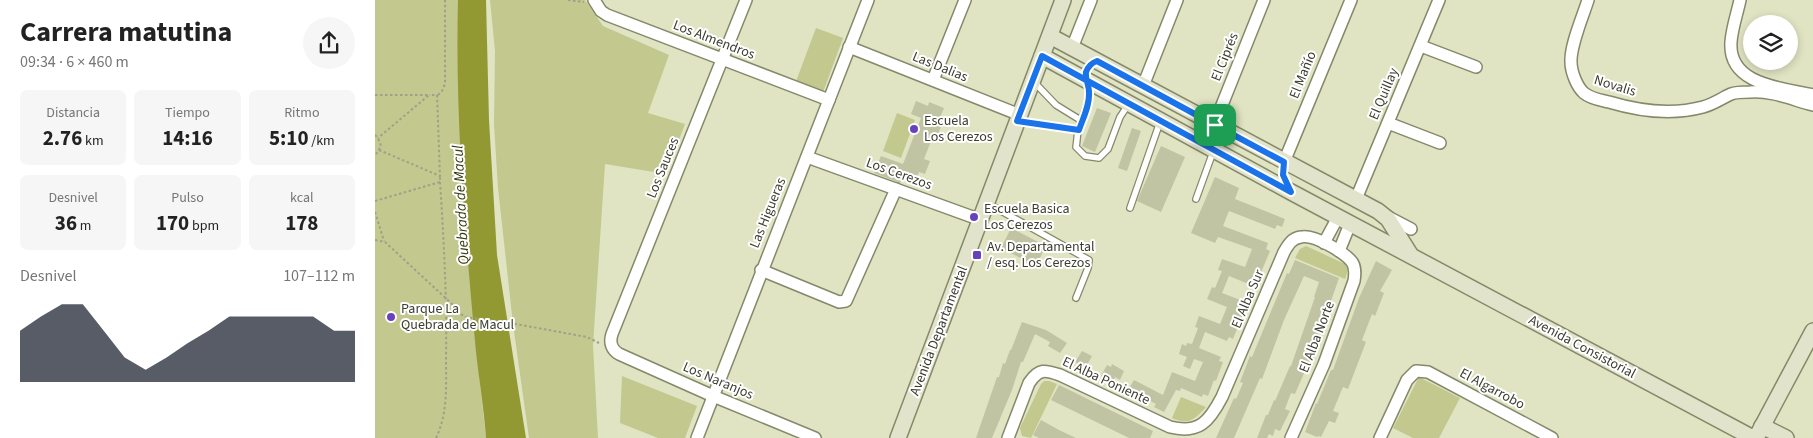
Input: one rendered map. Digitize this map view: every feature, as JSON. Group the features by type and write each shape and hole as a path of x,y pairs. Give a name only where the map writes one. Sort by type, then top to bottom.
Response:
{"street":[{"name":"Los Sauces","path":"612,347 612,334 746,0"},
{"name":"Las Higueras","path":"697,438 868,0"},
{"path":"933,80 965,0"},
{"name":"Avenida Departamental","path":"898,438 1063,0"},
{"path":"1072,48 1091,0"},
{"path":"1143,86 1177,0"},
{"name":"El Ciprés","path":"1215,125 1264,0"},
{"name":"El Mañío","path":"1284,162 1351,0"},
{"name":"El Quillay","path":"1356,199 1439,0"},
{"name":"Novalis","path":"1588,0 1572,52 1571,62 1572,71 1580,89 1586,94 1621,106 1662,111 1684,110 1704,106 1721,100 1732,93 1763,92 1813,105"},
{"path":"1740,0 1731,42 1732,54 1740,71 1764,84 1813,95"},
{"name":"Los Almendros","path":"595,2 601,12 607,15 829,100"},
{"path":"1050,36 1356,199 1389,221 1411,229"},
{"path":"1421,46 1476,67"},
{"name":"Las Dalias","path":"849,47 933,80 1019,118"},
{"name":"Avenida Consistorial","path":"1042,56 1411,256 1757,434 1786,438"},
{"path":"1087,81 1087,71 1092,63 1097,61"},
{"path":"1732,93 1740,71"},
{"path":"1389,123 1440,143"},
{"name":"Los Cerezos","path":"807,157 981,220"},
{"path":"1284,162 1283,175 1291,192"},
{"path":"761,270 839,302 844,302 848,299 896,189"},
{"path":"1324,243 1344,220"},
{"path":"1339,251 1344,220"},
{"path":"1375,236 1385,237 1389,235 1389,221"},
{"path":"1389,221 1411,256"},
{"name":"El Alba Sur","path":"1202,425 1210,417 1222,397 1289,244 1295,238 1303,236 1324,243"},
{"name":"El Alba Norte","path":"1291,438 1324,364 1354,281 1355,271 1353,263 1339,251 1324,243"},
{"path":"1757,434 1813,332"},
{"name":"Los Naranjos","path":"612,347 619,354 795,434 815,438"},
{"name":"El Alba Poniente","path":"1008,438 1029,382 1034,376 1047,371 1060,374 1170,427 1182,430 1202,425"},
{"name":"El Algarrobo","path":"1384,437 1407,380 1415,371 1428,372 1552,438"}],"lane":[{"path":"1033,81 1056,105 1082,121"},
{"path":"1087,81 1089,92 1087,106 1079,130 1076,147 1085,156 1099,158 1109,149 1120,117 1129,104"},
{"path":"1019,118 1079,130"},
{"path":"1131,208 1161,121"},
{"path":"1196,199 1214,150"},
{"path":"987,203 1089,260 1088,268 1076,298"}],"path":[{"path":"375,95 437,95 442,91 445,84 445,0"},
{"path":"568,0 595,2"},
{"path":"378,138 429,95"},
{"path":"436,438 442,425 446,400 447,299 437,95"},
{"path":"375,135 381,146 375,156"},
{"path":"379,150 440,176"},
{"path":"375,201 440,182"},
{"path":"375,212 385,242 464,317 587,337 612,347"},
{"path":"375,240 385,242"}],"shaded area":[{"name":"Parque La Quebrada de Macul","path":"375,0 458,0 462,165 474,329 486,438 375,438"},
{"path":"458,0 486,0 489,120 497,255 526,438 486,438 468,264 459,132"},
{"path":"490,0 585,0 603,26 669,55 648,113 685,124 666,174 605,164 593,345 598,438 529,438 513,324 498,188 494,125 495,51"},
{"path":"816,28 843,38 822,95 795,84"},
{"path":"897,113 915,120 901,158 883,151"},
{"path":"1306,246 1345,264 1348,270 1345,279 1295,258 1300,249"},
{"path":"622,376 697,406 685,438 658,438 620,423"},
{"path":"1419,377 1460,398 1439,438 1413,438 1393,428"},
{"path":"1044,381 1057,384 1031,438 1022,436 1020,428"},
{"path":"1181,397 1206,407 1191,420 1183,421 1172,418"}],"building":[{"path":"916,101 928,106 929,102 944,108 939,120 943,121 937,137 933,136 924,159 930,161 925,174 919,172 914,184 901,179 900,183 874,173 881,156 903,164 921,118 911,114"},
{"path":"1097,108 1111,113 1095,152 1082,146"},
{"path":"1132,128 1141,131 1127,171 1118,168"},
{"path":"1161,146 1185,157 1161,212 1137,201"},
{"path":"1215,177 1239,188 1235,199 1285,219 1282,227 1277,225 1275,229 1229,211 1223,226 1268,243 1266,249 1270,251 1257,282 1253,281 1251,285 1229,276 1222,293 1243,301 1242,305 1246,307 1233,339 1229,337 1227,341 1205,332 1199,348 1221,357 1219,361 1223,362 1208,396 1203,394 1202,397 1181,388 1180,391 1176,390 1164,412 1154,407 1156,404 1128,390 1134,380 1163,395 1172,372 1195,381 1203,362 1194,359 1190,369 1183,366 1187,357 1179,354 1182,344 1186,346 1187,343 1192,344 1198,328 1195,327 1199,316 1220,324 1227,307 1207,299 1212,287 1215,288 1222,271 1218,270 1222,259 1245,267 1252,249 1218,237 1215,243 1191,233"},
{"path":"1011,228 1046,246 1036,266 1001,248"},
{"path":"1295,260 1339,278 1309,364 1295,394 1291,393 1285,409 1290,411 1280,431 1275,429 1273,436 1269,434 1267,438 1257,438 1266,415 1268,415 1291,366 1315,297 1319,282 1304,276 1284,320 1262,379 1260,378 1234,438 1216,438 1234,398 1236,399 1243,383 1240,382 1250,356 1252,357 1287,273 1289,274"},
{"path":"1376,261 1392,270 1380,291 1384,293 1375,316 1372,314 1362,340 1366,342 1348,389 1343,387 1333,411 1339,413 1335,423 1329,421 1321,437 1317,437 1305,432 1316,403 1331,370 1333,370 1359,298"},
{"path":"1022,322 1046,330 1067,343 1060,353 1048,346 1050,342 1035,334 1023,362 1021,362 1012,390 992,438 976,438 997,377 999,377 1003,363 1005,364"},
{"path":"1082,351 1092,356 1086,367 1075,362"},
{"path":"1112,364 1124,371 1120,380 1115,377 1113,382 1101,376 1107,365 1111,367"},
{"path":"1059,385 1153,431 1150,438 1129,438 1051,400"},
{"path":"1041,420 1076,438 1039,438 1033,435"}],"place":[{"name":"Escuela Los Cerezos","path":"914,129"},
{"name":"Escuela Basica Los Cerezos","path":"974,217"},
{"name":"Av. Departamental / esq. Los Cerezos","path":"977,255"},
{"name":"Parque La Quebrada de Macul","path":"391,317"}],"route":[{"path":"1215,125 1097,61 1092,63 1087,71 1086,76 1087,81 1089,92 1087,106 1079,130 1017,121 1042,56 1068,70 1087,81 1129,104 1291,192 1283,175 1284,162 1215,125"}],"water label":[{"name":"Quebrada de Macul","path":"461,205"}]}
